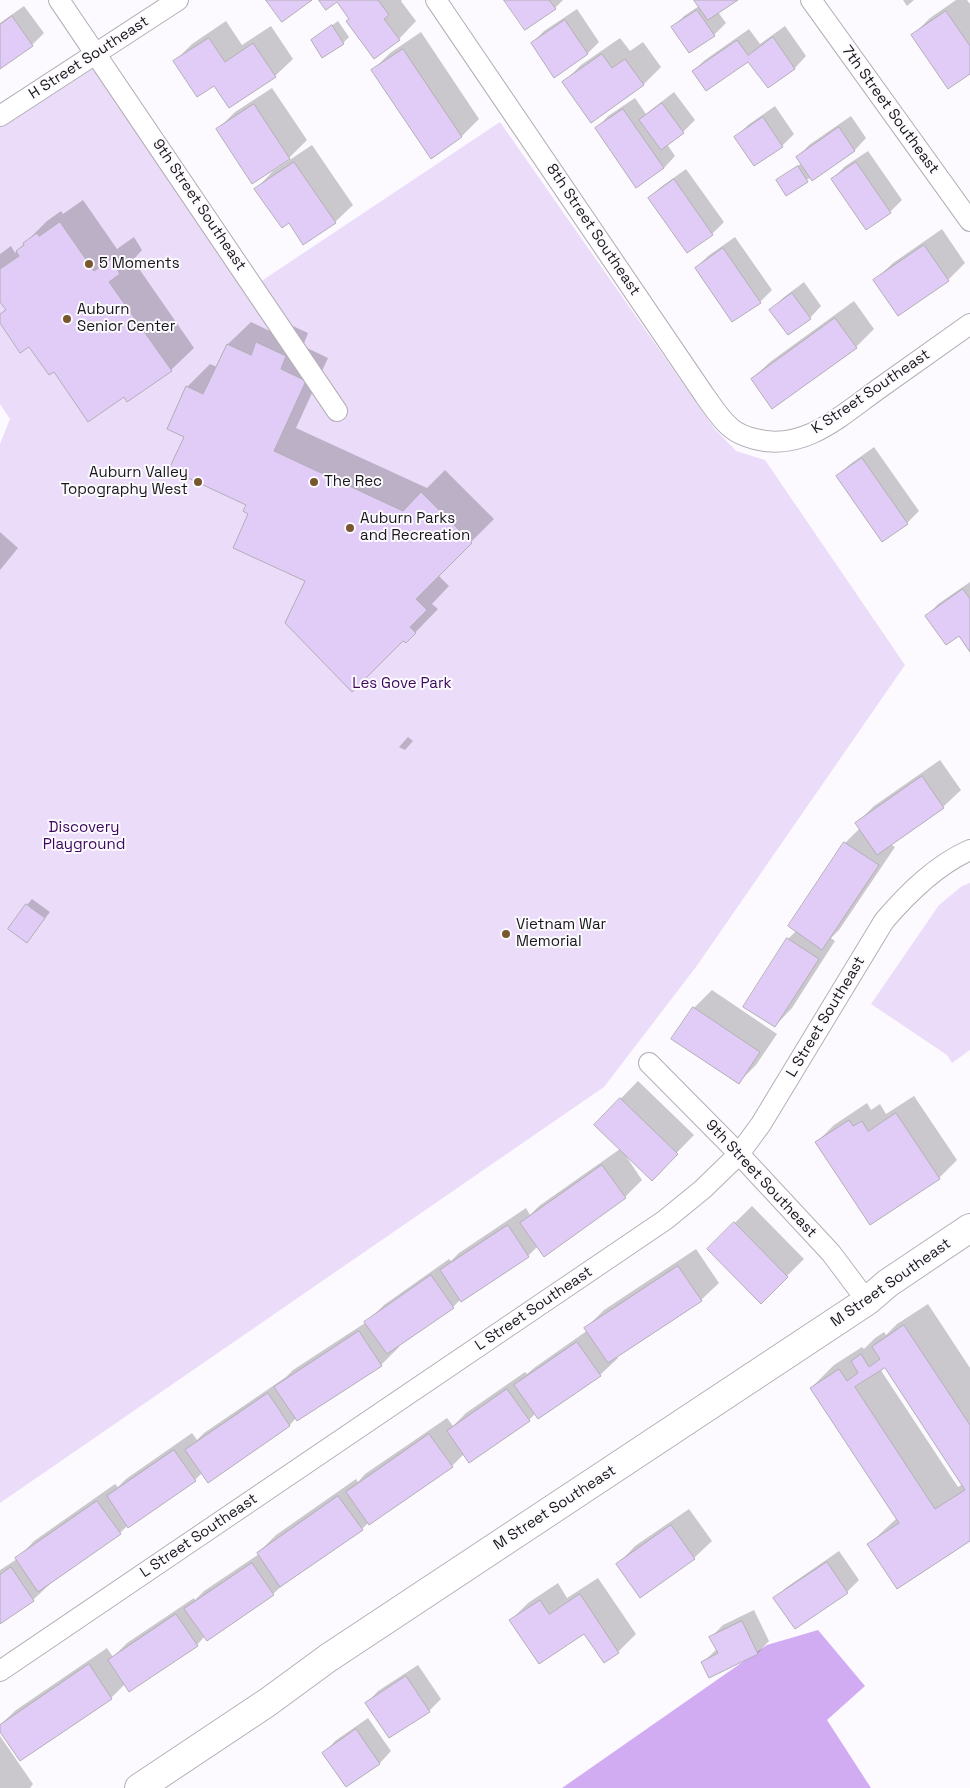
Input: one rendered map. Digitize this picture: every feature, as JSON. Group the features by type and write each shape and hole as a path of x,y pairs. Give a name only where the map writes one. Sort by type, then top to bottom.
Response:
{"main road":[{"name":"M Street Southeast","path":"139,1788 268,1702 328,1658 867,1301 888,1283 970,1228"}],"street":[{"name":"9th Street Southeast","path":"60,0 338,411"},
{"name":"H Street Southeast","path":"0,116 178,0"},
{"name":"8th Street Southeast","path":"436,0 721,418 732,429 745,436 764,442"},
{"name":"7th Street Southeast","path":"811,0 970,221"},
{"name":"K Street Southeast","path":"764,442 798,440 818,430 843,415 970,324"},
{"name":"L Street Southeast","path":"0,1671 665,1220 703,1189 740,1154 761,1124 884,921 931,874 970,850"},
{"name":"9th Street Southeast","path":"649,1063 740,1154 831,1253 867,1301"}],"green space":[{"name":"Les Gove Park","path":"96,53 254,286 500,122 714,428 736,451 765,460 905,665 696,967 604,1087 0,1503 0,444 10,419 0,404 0,117"},
{"path":"970,883 970,1050 952,1063 947,1055 871,1004 939,905 962,886"}],"shaded area":[{"path":"818,1630 865,1686 827,1720 871,1788 562,1788 767,1645"}],"building":[{"path":"266,0 312,0 282,22"},
{"path":"319,0 378,0 389,15 384,19 400,40 374,59 346,21 349,19 337,2 326,10"},
{"path":"504,0 549,0 556,9 525,30"},
{"path":"694,0 738,0 708,20"},
{"path":"697,10 715,36 689,53 671,27"},
{"path":"946,11 970,46 970,74 948,89 911,35"},
{"path":"12,16 33,46 0,69 0,25"},
{"path":"565,20 588,54 554,78 531,43"},
{"path":"332,25 344,44 322,58 311,40"},
{"path":"773,37 795,69 768,88 748,62 706,91 692,71 737,40 748,55"},
{"path":"209,38 225,62 253,43 276,77 229,108 214,86 197,97 173,61"},
{"path":"403,49 462,137 431,159 371,70"},
{"path":"602,54 612,68 625,59 644,85 591,123 562,82"},
{"path":"662,103 684,133 661,150 639,120"},
{"path":"254,104 290,159 252,184 216,129"},
{"path":"623,109 664,168 636,188 595,128"},
{"path":"763,117 783,147 754,166 734,137"},
{"path":"839,127 855,151 812,181 796,157"},
{"path":"294,162 336,223 303,245 289,223 282,228 254,189"},
{"path":"856,162 891,213 866,230 831,179"},
{"path":"798,166 808,182 786,196 776,180"},
{"path":"674,179 713,235 687,253 648,198"},
{"name":"Auburn Senior Center","path":"60,222 94,271 111,259 120,274 109,282 172,371 127,402 124,397 88,422 54,372 49,375 29,347 20,353 0,323 0,314 6,310 0,302 0,269 19,256 16,251 24,245 23,243 37,233 39,236"},
{"path":"924,245 949,281 898,316 873,280"},
{"path":"723,248 761,303 732,322 695,268"},
{"path":"792,293 811,319 788,335 769,310"},
{"path":"835,318 857,348 772,409 751,379"},
{"name":"Auburn Parks and Recreation","path":"256,342 286,356 281,369 306,381 274,451 403,511 421,492 472,543 416,599 427,610 410,627 416,633 406,643 403,641 352,692 285,623 305,581 233,548 248,514 243,511 246,505 169,469 184,437 167,429 186,386 203,394 227,344 251,355"},
{"path":"862,458 908,524 882,542 836,476"},
{"path":"963,589 970,599 970,652 959,636 946,645 925,616"},
{"path":"922,776 944,808 877,855 855,823"},
{"path":"844,842 879,865 822,950 788,926"},
{"path":"26,904 45,918 27,943 8,929"},
{"path":"787,938 819,959 775,1027 743,1007"},
{"path":"693,1007 760,1052 739,1084 671,1039"},
{"path":"620,1098 678,1154 652,1181 594,1125"},
{"path":"896,1113 940,1179 870,1225 815,1142 849,1120 853,1126 862,1121 868,1131"},
{"path":"602,1165 626,1198 544,1257 520,1223"},
{"path":"734,1222 788,1277 761,1304 707,1249"},
{"path":"508,1225 529,1257 461,1302 440,1270"},
{"path":"678,1266 702,1301 608,1363 584,1328"},
{"path":"431,1275 454,1308 387,1354 364,1322"},
{"path":"904,1325 970,1425 970,1541 897,1589 867,1544 899,1523 810,1388 839,1369 847,1381 858,1373 851,1361 861,1354 869,1367 880,1359 872,1347","holes":["885,1368 965,1490 935,1509 855,1387"]},
{"path":"359,1331 382,1366 297,1421 274,1387"},
{"path":"577,1342 601,1376 538,1419 514,1385"},
{"path":"507,1389 530,1421 469,1463 447,1431"},
{"path":"268,1393 290,1426 208,1483 185,1450"},
{"path":"429,1434 453,1467 369,1525 346,1492"},
{"path":"174,1450 196,1481 128,1528 107,1496"},
{"path":"338,1496 363,1530 280,1587 257,1553"},
{"path":"97,1501 121,1534 38,1592 15,1558"},
{"path":"671,1525 695,1559 640,1598 616,1564"},
{"path":"827,1562 848,1593 795,1629 773,1598"},
{"path":"252,1563 274,1595 207,1641 184,1609"},
{"path":"11,1567 34,1601 0,1624 0,1575"},
{"path":"580,1594 619,1653 604,1663 584,1634 539,1664 509,1620 540,1600 549,1614"},
{"path":"176,1614 198,1646 129,1692 108,1660"},
{"path":"742,1621 758,1654 709,1678 701,1662 718,1653 709,1637"},
{"path":"89,1664 112,1699 20,1761 0,1732 0,1725"},
{"path":"406,1676 430,1712 389,1738 365,1703"},
{"path":"356,1729 380,1764 346,1787 322,1753"}],"place":[{"name":"5 Moments","path":"89,264"},
{"name":"Auburn Senior Center","path":"67,319"},
{"name":"Auburn Valley Topography West","path":"198,482"},
{"name":"The Rec","path":"314,482"},
{"name":"Auburn Parks and Recreation","path":"350,528"},
{"name":"Vietnam War Memorial","path":"506,934"}],"park label":[{"name":"Discovery Playground","path":"84,836"}]}
